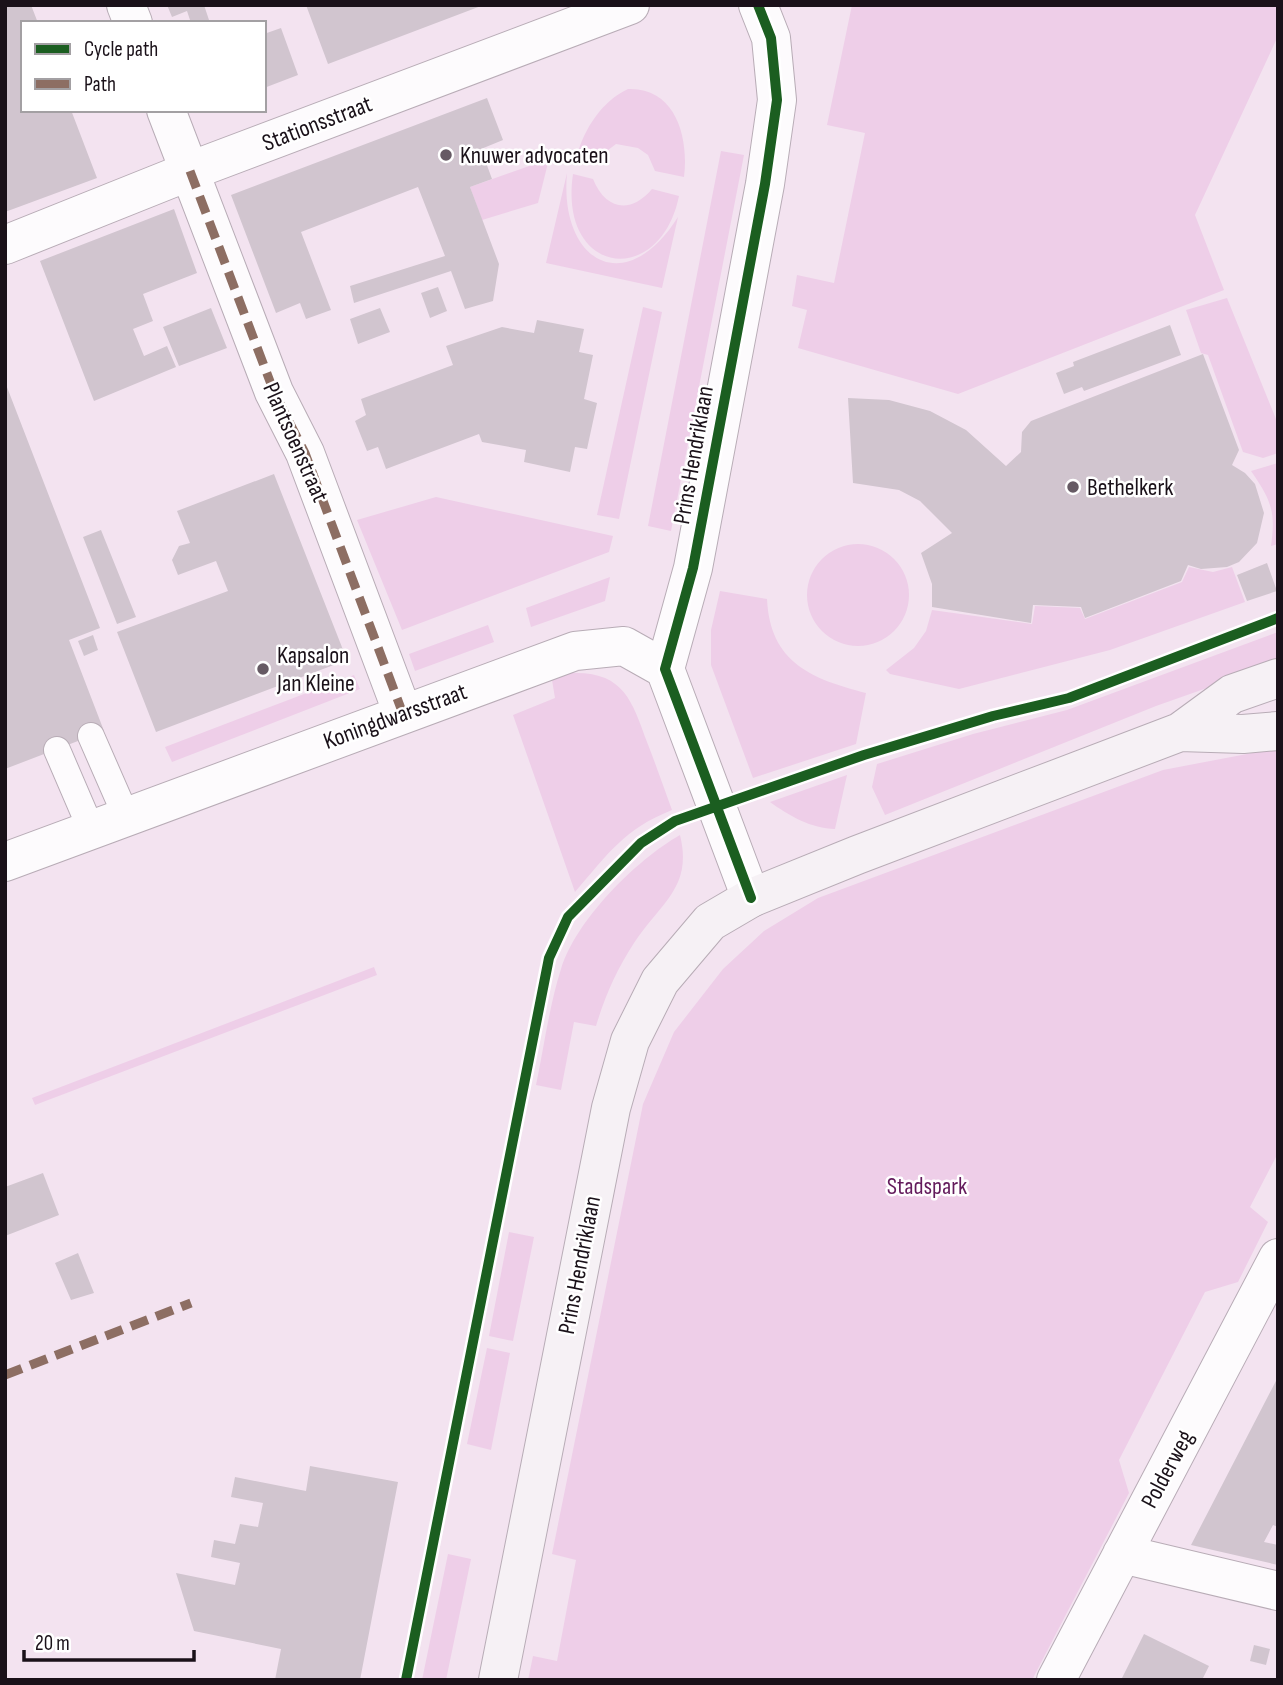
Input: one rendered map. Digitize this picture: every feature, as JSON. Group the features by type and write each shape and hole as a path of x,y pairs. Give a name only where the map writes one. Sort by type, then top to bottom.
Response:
{"main road":[{"path":"1180,732 1232,694 1278,678"},
{"name":"Prins Hendriklaan","path":"498,1680 611,1108 630,1041 660,981 692,941 710,922 751,898 1180,732 1243,734 1278,731"}],"street":[{"name":"Stationsstraat","path":"5,245 190,171 630,5"},
{"name":"Prins Hendriklaan","path":"665,669 694,568 765,184 777,100 771,38 758,5"},
{"name":"Plantsoenstraat","path":"167,112 274,392 304,453 403,714"},
{"name":"Koningdwarsstraat","path":"5,862 575,651 624,646 665,669"},
{"path":"665,669 751,898"},
{"name":"Polderweg","path":"1056,1680 1278,1258"},
{"path":"1122,1554 1278,1591"}],"lane":[{"path":"91,736 108,823"},
{"path":"57,750 108,823"}],"green space":[{"path":"852,5 1278,5 1278,36 1195,215 1224,290 958,394 798,348 807,310 792,306 797,275 834,283 865,133 827,125"},
{"path":"628,89 658,96 676,118 684,147 684,177 655,171 648,155 638,148 616,144 595,160 577,156 595,117 610,101"},
{"path":"721,151 744,155 671,531 648,526"},
{"path":"549,159 538,203 482,220 470,187"},
{"path":"567,173 567,204 574,229 585,248 600,260 617,263 637,258 658,243 678,217 662,288 546,263"},
{"path":"573,174 593,179 604,197 619,205 635,203 652,189 679,196 668,226 652,246 633,257 613,258 595,250 581,234 572,208"},
{"path":"1227,298 1278,424 1278,453 1263,458 1243,452 1208,355 1201,353 1186,310"},
{"path":"643,307 662,312 619,519 597,515"},
{"path":"1278,463 1278,544 1271,546 1273,524 1270,506 1251,471"},
{"path":"436,497 613,536 609,552 402,630 357,520"},
{"path":"858,544 878,548 894,559 905,575 909,595 905,615 894,631 878,642 858,646 838,642 822,631 811,615 807,595 811,575 822,559 838,548"},
{"path":"1189,567 1213,572 1232,567 1245,602 1110,650 959,689 890,674 886,670 914,648 926,631 932,610 1032,624 1035,606 1080,608 1085,619 1182,582"},
{"path":"610,577 605,601 531,627 526,608"},
{"path":"720,591 767,599 776,639 797,665 828,681 866,693 856,744 753,778 711,665 711,630"},
{"path":"488,625 494,642 415,671 409,654"},
{"path":"1278,632 1278,663 1156,706 885,815 872,787 877,764 973,734 1067,710"},
{"path":"571,673 603,677 623,691 636,713 672,810 655,817 629,834 575,892 513,715 555,698 552,680"},
{"path":"354,675 360,689 172,762 165,747"},
{"name":"Stadspark","path":"1278,748 1278,1153 1250,1207 1268,1222 1238,1282 1205,1292 1119,1460 1129,1493 1032,1680 528,1680 533,1656 557,1661 576,1560 552,1554 643,1104 674,1032 723,969 764,931 818,898 1163,770"},
{"path":"847,775 835,829 809,824 770,802"},
{"path":"680,835 683,853 678,882 622,963 607,993 596,1026 574,1022 561,1090 536,1085 553,998 569,950 594,912 627,875"},
{"path":"374,967 377,975 35,1105 32,1098"},
{"path":"509,1232 534,1237 513,1341 489,1336"},
{"path":"487,1348 510,1353 491,1450 467,1444"},
{"path":"448,1554 471,1559 446,1680 422,1680"}],"building":[{"path":"5,5 31,5 37,21 21,21 21,112 72,112 97,178 5,212"},
{"path":"167,5 204,5 209,21 190,21 187,11 172,17"},
{"path":"306,5 481,5 481,6 328,64"},
{"path":"281,28 298,75 266,87 266,33"},
{"path":"487,98 503,140 481,149 492,179 470,187 499,264 493,301 465,309 451,271 354,303 350,286 445,256 418,187 301,232 331,310 306,319 300,303 276,313 231,195"},
{"path":"174,209 197,273 143,294 153,321 133,329 144,356 167,346 176,367 94,401 40,261"},
{"path":"438,287 447,311 430,318 421,293"},
{"path":"211,308 227,348 179,366 163,327"},
{"path":"380,308 390,332 358,344 350,319"},
{"path":"537,320 584,329 579,352 593,355 584,399 597,403 587,449 575,447 570,472 524,462 526,450 482,442 479,434 386,469 378,447 367,451 355,421 366,415 361,399 453,365 446,346 502,327 534,333"},
{"path":"1170,325 1181,355 1084,391 1082,387 1064,394 1056,373 1074,366 1073,362"},
{"name":"Bethelkerk","path":"1203,354 1239,450 1232,465 1245,473 1255,484 1264,513 1257,543 1239,562 1227,567 1201,569 1188,565 1181,581 1085,618 1081,607 1033,605 1031,623 932,607 932,584 921,553 952,533 920,501 899,490 853,483 848,398 889,400 930,411 966,430 1006,466 1021,452 1022,432 1031,421"},
{"path":"5,382 100,628 69,640 104,731 5,769"},
{"path":"274,474 347,660 156,732 117,632 228,591 216,561 178,575 172,560 179,546 190,543 177,511"},
{"path":"101,530 136,617 117,624 83,537"},
{"path":"1267,563 1277,591 1247,601 1237,575"},
{"path":"93,635 98,650 84,656 78,641"},
{"path":"43,1173 59,1215 5,1236 5,1187"},
{"path":"78,1253 94,1293 71,1300 55,1263"},
{"path":"1278,1377 1278,1527 1273,1525 1264,1542 1278,1545 1278,1565 1191,1545"},
{"path":"310,1466 398,1482 360,1680 275,1680 281,1649 194,1631 176,1573 235,1585 240,1563 211,1557 214,1540 235,1544 240,1524 258,1527 263,1503 231,1497 235,1477 306,1491"},
{"path":"1144,1634 1209,1666 1202,1680 1121,1680"},
{"path":"1254,1645 1270,1649 1266,1665 1250,1661"}],"marked path":[{"path":"190,171 274,392 305,453 403,714"},
{"path":"5,1375 191,1303"}],"cycle path":[{"path":"751,898 665,669 693,568 765,184 777,100 771,38 758,5"},
{"path":"406,1680 549,958 568,917 641,843 675,821 864,755 993,716 1069,698 1278,618"}],"place":[{"name":"Knuwer advocaten","path":"446,155"},
{"name":"Bethelkerk","path":"1073,487"},
{"name":"Kapsalon Jan Kleine","path":"263,669"}]}
